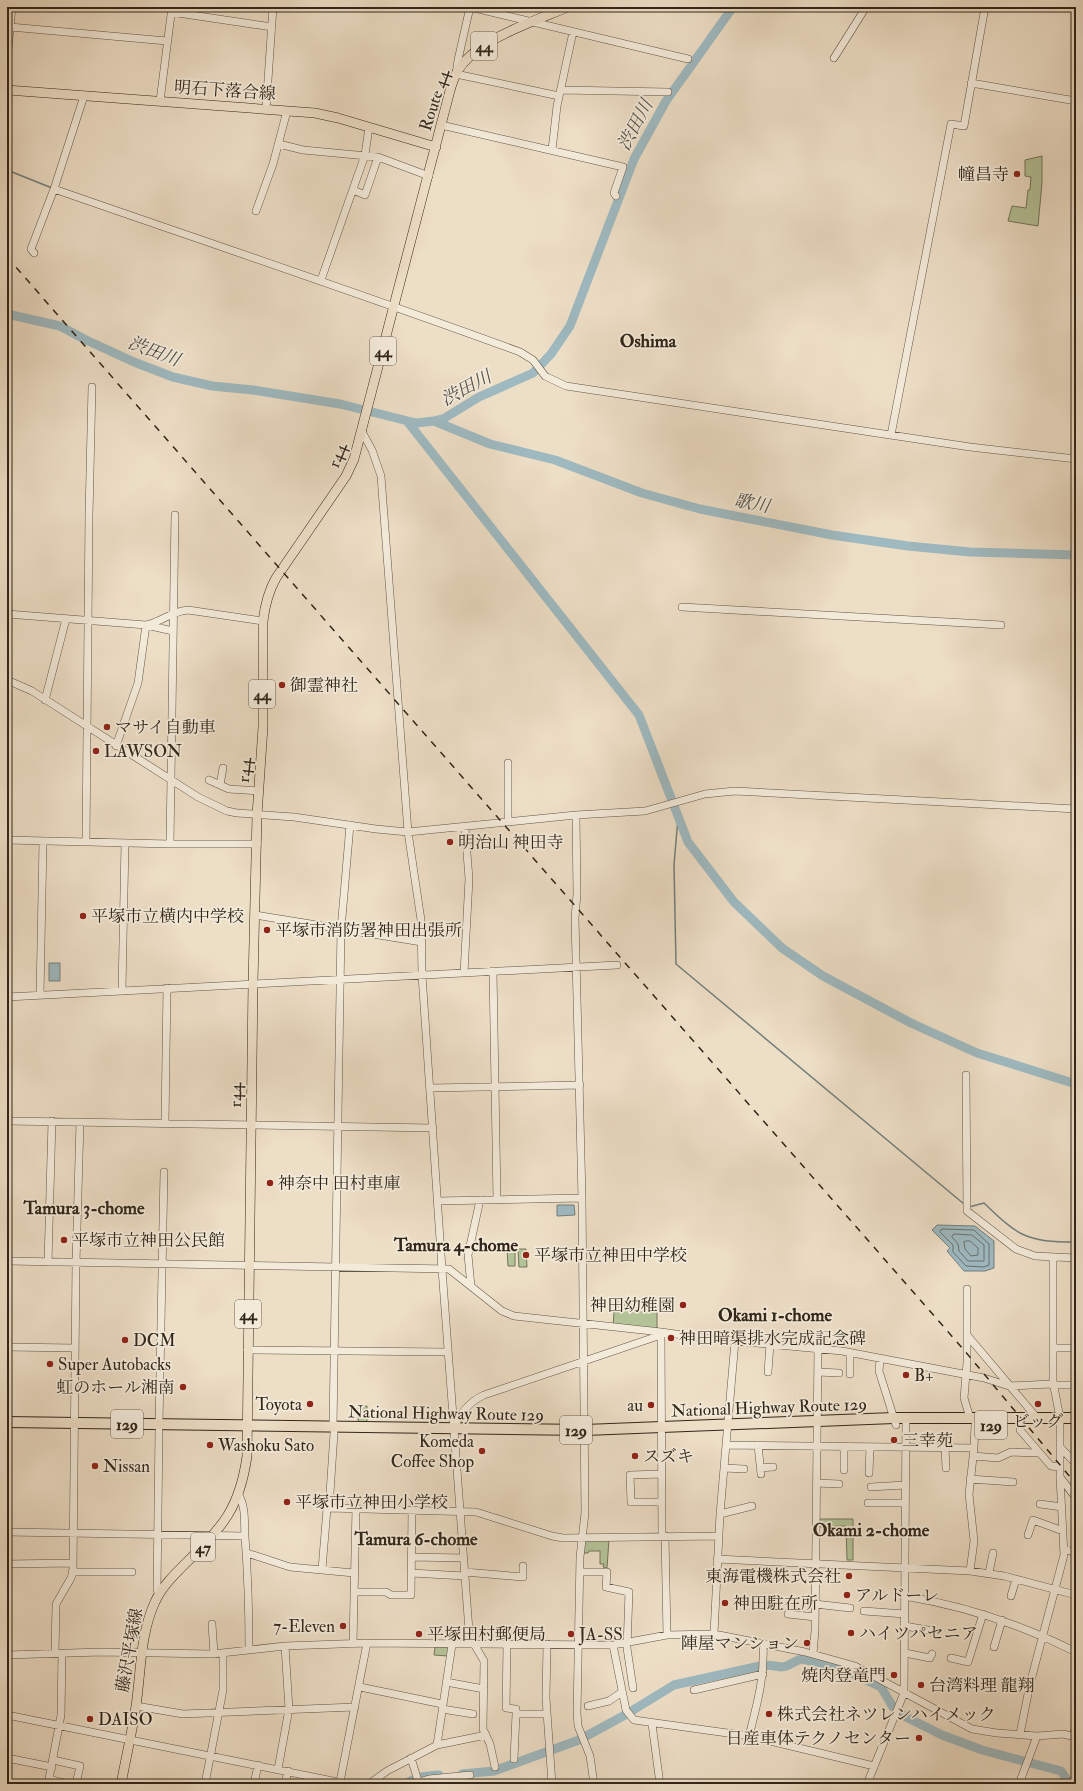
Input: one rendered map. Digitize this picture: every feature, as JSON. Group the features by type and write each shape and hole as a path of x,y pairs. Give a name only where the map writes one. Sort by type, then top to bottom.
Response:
{"highway":[{"name":"National Highway Route 129","path":"7,1422 74,1426 159,1428 585,1434 817,1424 972,1421 1037,1418 1076,1424"},
{"name":"National Highway Route 129","path":"972,1421 1020,1424 1060,1421 1076,1418"},
{"name":"National Highway Route 129","path":"7,1428 74,1426"}],"main road":[{"name":"Route 44","path":"436,147 448,98 456,74 464,63 486,44 531,22 568,7"},
{"name":"明石下落合線","path":"7,90 288,110 338,118 436,147"},
{"name":"r44","path":"247,1429 253,983 258,791 263,734 263,621 265,604 270,587 346,476 354,459 436,147"},
{"name":"藤沢平塚線","path":"121,1784 136,1706 146,1630 152,1608 159,1594 171,1578 213,1536 233,1508 239,1495 245,1471 247,1429"}],"street":[{"path":"7,61 12,7"},
{"path":"266,109 273,7"},
{"path":"668,92 560,93 456,74 470,7 688,59"},
{"path":"834,58 866,7"},
{"path":"891,435 951,124 964,126 985,7"},
{"path":"160,101 171,10 272,27"},
{"path":"10,27 167,41"},
{"path":"552,150 560,93 573,32"},
{"path":"972,83 1076,101"},
{"path":"34,253 31,249 54,189 84,96"},
{"path":"256,211 279,144 288,110"},
{"path":"442,125 623,167 614,194 616,196"},
{"path":"322,280 365,156 369,127"},
{"path":"279,144 303,150 378,157 429,176"},
{"path":"352,190 365,195 378,157"},
{"path":"54,189 240,254 322,280 520,352 533,360 545,376 566,386 1013,453 1076,459"},
{"path":"86,842 87,620 92,387"},
{"path":"362,432 372,450 381,476 408,832 421,920 422,975 447,1352 455,1432 465,1574 472,1644 484,1661 483,1729 490,1744 495,1767"},
{"path":"170,844 175,515"},
{"path":"682,607 1001,625"},
{"path":"146,625 157,622 179,610 263,621"},
{"path":"7,614 146,625 173,631"},
{"path":"45,700 66,619"},
{"path":"116,746 138,684 146,625"},
{"path":"7,680 32,691 170,781 198,797 227,811 257,816 294,817 376,830 408,832 576,815 645,811 705,794 736,791 1076,808"},
{"path":"508,763 508,822"},
{"path":"220,785 223,768"},
{"path":"209,780 229,789 258,791"},
{"path":"576,815 577,894 575,918 578,967 585,1434 585,1513 580,1572 577,1713 578,1726 590,1756 594,1784"},
{"path":"322,1569 327,1510 329,1508 333,1430 341,929 350,825"},
{"path":"464,973 469,879 465,827"},
{"path":"7,840 170,844 257,844"},
{"path":"40,995 43,841"},
{"path":"122,990 125,843"},
{"path":"255,915 422,942"},
{"path":"7,997 617,965"},
{"path":"493,971 497,1199"},
{"path":"165,1123 167,988"},
{"path":"966,1075 967,1211 1016,1249 1035,1256 1076,1258"},
{"path":"430,1088 580,1085"},
{"path":"7,1121 433,1128"},
{"path":"48,1262 52,1121"},
{"path":"68,1784 48,1782 62,1703 56,1604 71,1578 72,1572 76,1263 80,1122"},
{"path":"159,1594 156,1590 164,1172"},
{"path":"438,1201 582,1198"},
{"path":"471,1286 468,1255 480,1200"},
{"path":"1020,1734 1029,1686 1056,1589 1064,1552 1064,1531 1059,1467 1060,1421 1053,1385 1053,1258"},
{"path":"7,1261 449,1269 502,1311 514,1316 704,1338 818,1348 966,1375 995,1381 1010,1386 1038,1384 1076,1385"},
{"path":"967,1289 966,1375 964,1398 972,1421 974,1452 970,1479 970,1510 974,1542 970,1571"},
{"path":"455,1432 461,1414 473,1400 661,1333"},
{"path":"661,1333 662,1502 667,1635"},
{"path":"967,1335 1037,1418"},
{"path":"714,1634 720,1514 735,1341"},
{"path":"768,1372 770,1344"},
{"path":"7,1347 75,1348"},
{"path":"813,1654 818,1446 818,1348"},
{"path":"1053,1348 1076,1348"},
{"path":"248,1350 447,1352"},
{"path":"850,1353 850,1374"},
{"path":"867,1784 904,1693 906,1447 900,1422 879,1371 880,1359"},
{"path":"818,1372 839,1373"},
{"path":"1020,1424 1020,1430 1051,1466 1059,1467"},
{"path":"726,1444 945,1448 974,1452 998,1458 1011,1452 1039,1452"},
{"path":"758,1445 760,1471 773,1467"},
{"path":"844,1446 844,1470"},
{"path":"869,1473 870,1447"},
{"path":"1060,1447 1076,1464"},
{"path":"945,1448 946,1468"},
{"path":"1067,1453 1076,1456"},
{"path":"724,1468 744,1469"},
{"path":"662,1474 630,1475 631,1502 662,1502"},
{"path":"970,1479 987,1477 1009,1483"},
{"path":"1060,1477 1076,1498"},
{"path":"817,1483 839,1484"},
{"path":"871,1487 905,1485"},
{"path":"239,1495 244,1504 249,1587 249,1650"},
{"path":"868,1502 889,1505 905,1503"},
{"path":"1040,1504 1062,1507"},
{"path":"720,1514 752,1506"},
{"path":"329,1508 460,1511 484,1514 552,1536 719,1536"},
{"path":"353,1644 356,1508"},
{"path":"354,1592 386,1592 391,1595 411,1595 412,1511"},
{"path":"1028,1531 1033,1520 1064,1531"},
{"path":"7,1532 245,1536"},
{"path":"1064,1552 1076,1553"},
{"path":"247,1553 290,1567 354,1572"},
{"path":"989,1573 993,1553"},
{"path":"411,1557 464,1558"},
{"path":"717,1559 970,1571 989,1573 1016,1579 1076,1595"},
{"path":"7,1564 72,1563"},
{"path":"411,1573 523,1577 523,1566"},
{"path":"72,1572 132,1572"},
{"path":"580,1572 606,1572 606,1588 629,1592 627,1642 633,1688"},
{"path":"1011,1596 1016,1579"},
{"path":"904,1596 983,1614 1002,1620 1043,1636 1076,1652"},
{"path":"815,1604 850,1608"},
{"path":"864,1611 905,1614"},
{"path":"788,1614 815,1617"},
{"path":"954,1660 968,1662 973,1639 983,1614"},
{"path":"994,1647 1002,1620"},
{"path":"212,1624 214,1654"},
{"path":"905,1626 933,1631"},
{"path":"7,1655 59,1653 214,1654 285,1646 367,1643 613,1645 667,1635 714,1634 813,1654 855,1666 972,1729 997,1734 1037,1736 1063,1734 1075,1736 1076,1726"},
{"path":"340,1782 360,1686 367,1643"},
{"path":"749,1736 763,1674 763,1643"},
{"path":"437,1745 452,1644"},
{"path":"547,1644 546,1698 552,1784"},
{"path":"506,1645 506,1708 516,1709 514,1759"},
{"path":"613,1645 626,1710 629,1716 638,1722 749,1736 874,1766"},
{"path":"278,1769 289,1710 285,1646"},
{"path":"205,1784 223,1690 223,1653"},
{"path":"905,1653 930,1658"},
{"path":"694,1690 763,1674"},
{"path":"446,1682 484,1689"},
{"path":"360,1686 473,1714"},
{"path":"588,1706 609,1701 622,1692"},
{"path":"136,1706 183,1714 355,1707"},
{"path":"516,1714 547,1714"},
{"path":"7,1715 348,1784"},
{"path":"652,1724 660,1784"},
{"path":"369,1784 411,1758 437,1745 486,1735"},
{"path":"1019,1784 1037,1736"},
{"path":"7,1758 80,1766 76,1784"},
{"path":"411,1758 416,1773 416,1783 470,1775"},
{"path":"254,1784 258,1765"},
{"path":"285,1784 288,1771"}],"green space":[{"path":"1042,156 1042,183 1038,226 1008,221 1012,206 1026,208 1031,177 1025,176 1025,160"},
{"path":"515,1248 515,1266 508,1266 507,1249"},
{"path":"518,1249 526,1249 527,1267 519,1267"},
{"path":"615,1299 657,1303 657,1330 613,1326"},
{"path":"359,1406 367,1406 367,1423 358,1423"},
{"path":"818,1519 853,1519 853,1560 847,1560 846,1526 818,1527"},
{"path":"609,1539 607,1568 603,1567 604,1564 600,1564 600,1551 589,1551 588,1553 583,1553 583,1541"},
{"path":"435,1647 449,1647 448,1656 434,1655"}],"water":[{"path":"49,963 60,963 60,981 49,981"},
{"path":"557,1205 574,1205 575,1215 557,1216"},
{"path":"937,1225 975,1226 994,1241 994,1268 985,1271 964,1271 947,1251 950,1248 932,1230"}],"waterway":[{"name":"渋田川","path":"7,314 60,326 134,362 173,377 212,386 253,390 340,404 416,423 443,419 479,397 533,373 551,354 570,326 634,159 666,101 733,7"},
{"path":"7,80 9,80 9,87"},
{"path":"7,107 8,93"},
{"path":"7,170 52,188"},
{"path":"407,421 639,715 688,842 734,902 782,948 823,976 911,1023 977,1053 1076,1084"},
{"name":"歌川","path":"434,421 490,444 555,460 642,493 700,509 832,535 908,546 970,552 1076,555"},
{"path":"678,818 674,865 676,964 964,1204"},
{"path":"969,1207 984,1203 1006,1223 1025,1235 1035,1239 1059,1242 1076,1242"},
{"path":"462,1774 494,1771 579,1740 625,1715 674,1685 763,1665 785,1667 802,1659 839,1667 881,1687 893,1707 906,1717 942,1735 982,1750 1061,1771 1070,1784"},
{"path":"406,1784 418,1778 439,1775"}],"railway":[{"path":"7,257 964,1350 1076,1484"}],"place":[{"name":"幢昌寺","path":"1017,174"},
{"name":"御霊神社","path":"282,685"},
{"name":"マサイ自動車","path":"107,727"},
{"name":"LAWSON","path":"96,751"},
{"name":"明治山 神田寺","path":"450,842"},
{"name":"平塚市立横内中学校","path":"83,916"},
{"name":"平塚市消防署神田出張所","path":"267,930"},
{"name":"神奈中 田村車庫","path":"270,1183"},
{"name":"平塚市立神田公民館","path":"64,1240"},
{"name":"平塚市立神田中学校","path":"526,1255"},
{"name":"神田幼稚園","path":"683,1305"},
{"name":"神田暗渠排水完成記念碑","path":"671,1338"},
{"name":"DCM","path":"125,1340"},
{"name":"Super Autobacks","path":"50,1364"},
{"name":"B+","path":"906,1375"},
{"name":"虹のホール湘南","path":"183,1387"},
{"name":"Toyota","path":"310,1404"},
{"name":"ビッグ","path":"1038,1404"},
{"name":"au","path":"651,1405"},
{"name":"三幸苑","path":"894,1440"},
{"name":"Washoku Sato","path":"210,1445"},
{"name":"Komeda Coffee Shop","path":"482,1451"},
{"name":"スズキ","path":"635,1456"},
{"name":"Nissan","path":"95,1466"},
{"name":"平塚市立神田小学校","path":"287,1502"},
{"name":"東海電機株式会社","path":"849,1576"},
{"name":"アルドーレ","path":"847,1595"},
{"name":"神田駐在所","path":"725,1603"},
{"name":"7-Eleven","path":"343,1626"},
{"name":"ハイツパセニア","path":"851,1633"},
{"name":"平塚田村郵便局","path":"419,1634"},
{"name":"JA-SS","path":"571,1634"},
{"name":"陣屋マンション","path":"807,1643"},
{"name":"焼肉登竜門","path":"894,1675"},
{"name":"台湾料理 龍翔","path":"921,1685"},
{"name":"株式会社ネツレンハイメック","path":"769,1714"},
{"name":"DAISO","path":"90,1719"},
{"name":"日産車体テクノセンター","path":"919,1738"}],"district":[{"name":"Oshima","path":"648,341"},
{"name":"Tamura 3-chome","path":"84,1208"},
{"name":"Tamura 4-chome","path":"456,1245"},
{"name":"Okami 1-chome","path":"775,1315"},
{"name":"Okami 2-chome","path":"871,1530"},
{"name":"Tamura 6-chome","path":"416,1539"}]}
